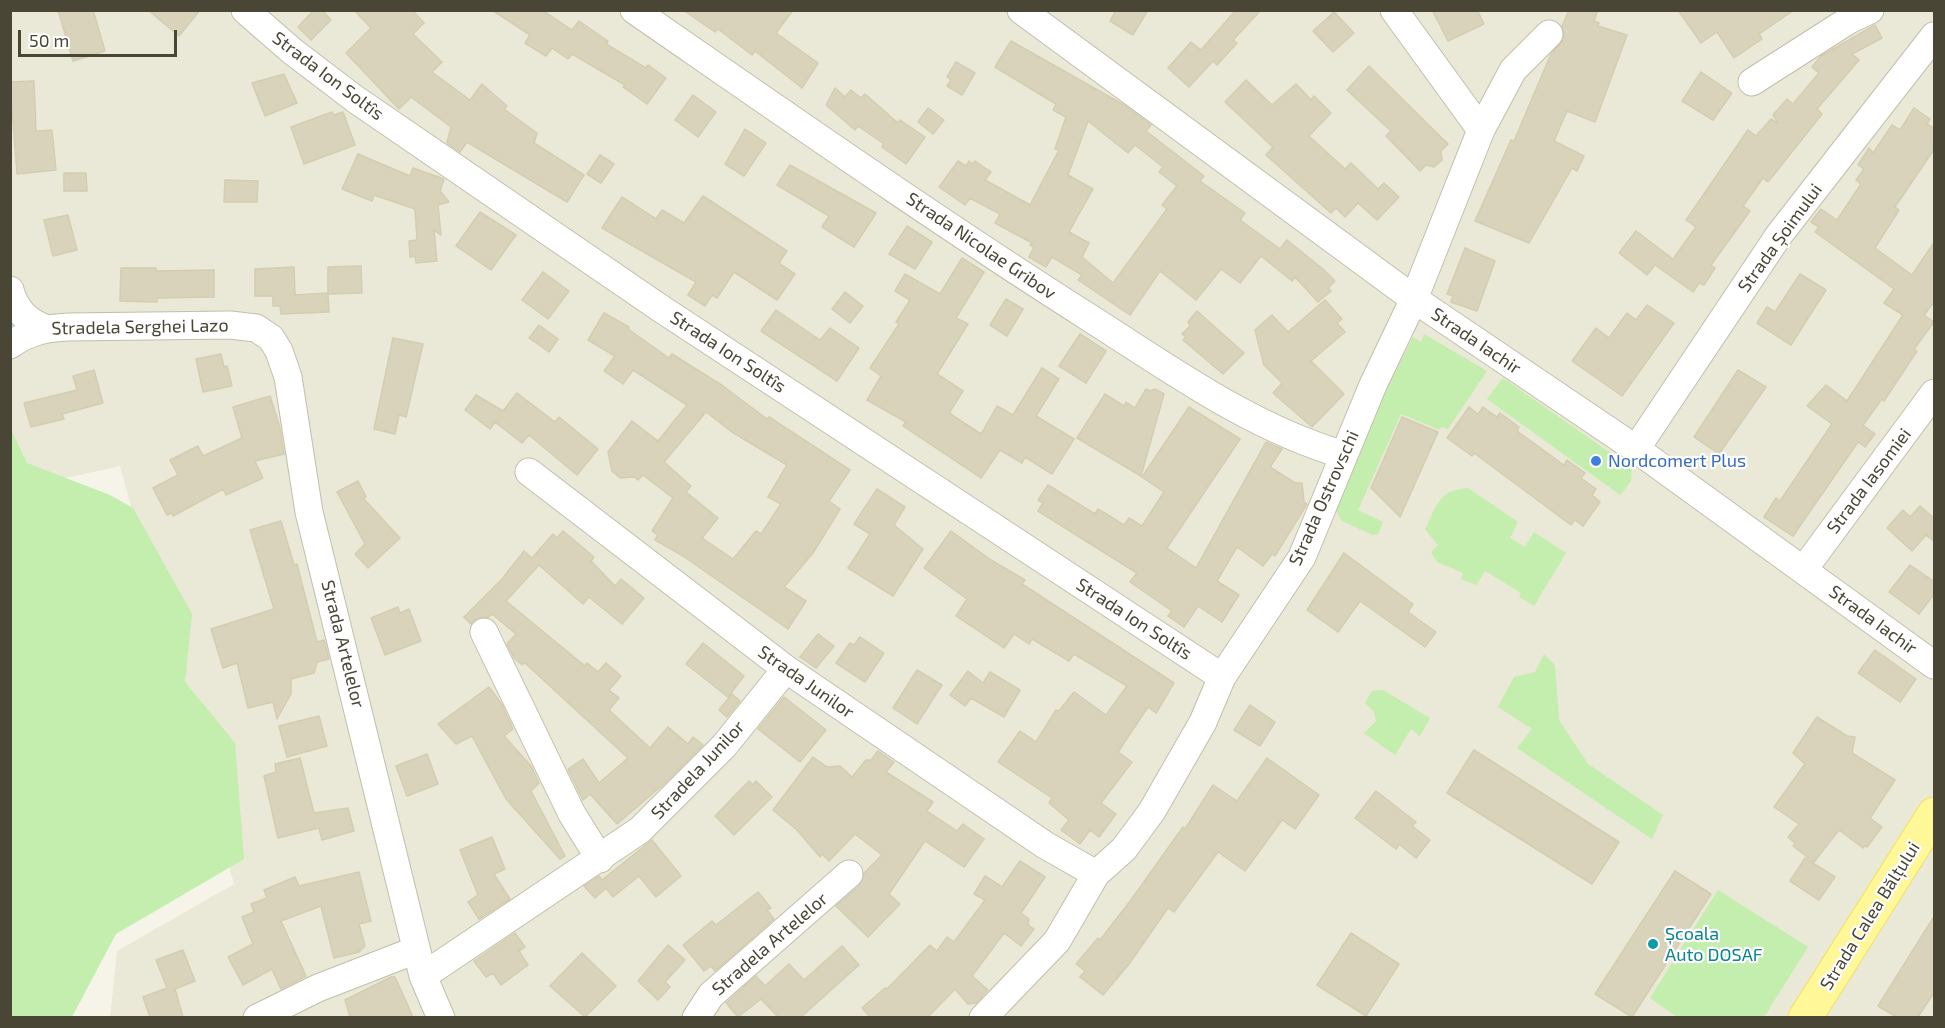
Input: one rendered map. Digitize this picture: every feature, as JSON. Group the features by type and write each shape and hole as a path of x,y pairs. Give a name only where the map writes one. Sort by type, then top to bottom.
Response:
{"main road":[{"name":"Strada Calea Bălțului","path":"1805,1017 1935,814"}],"street":[{"name":"Strada Ion Soltîs","path":"245,10 292,51 355,99 640,294 1222,677"},
{"name":"Strada Nicolae Gribov","path":"634,10 1013,270 1168,368 1273,428 1309,444 1344,455"},
{"name":"Strada Iachir","path":"1021,10 1414,299 1636,449 1935,665"},
{"path":"1394,10 1480,130"},
{"path":"1752,82 1870,10"},
{"name":"Strada Ostrovschi","path":"983,1017 1057,941 1096,874 1124,849 1152,811 1203,722 1222,677 1302,556 1373,385 1414,299 1480,130 1513,70 1549,34"},
{"name":"Strada Șoimului","path":"1636,449 1779,235 1935,36"},
{"path":"10,290 22,314 33,324 45,328"},
{"name":"Stradela Serghei Lazo","path":"10,345 22,336 45,328 230,324 256,328 271,338"},
{"name":"Strada Artelelor","path":"271,338 288,376 309,512 416,950 423,976 441,1017"},
{"name":"Strada Iasomiei","path":"1804,570 1935,393"},
{"name":"Strada Junilor","path":"529,472 786,669 1045,845 1096,874"},
{"path":"484,632 572,814 600,860"},
{"name":"Stradela Junilor","path":"423,976 600,860 640,830 675,798 724,746 786,669"},
{"name":"Stradela Artelelor","path":"696,1017 711,995 849,874"},
{"path":"257,1017 318,988 416,950"}],"shaded area":[{"path":"10,11 1934,11 1934,1017 110,1017 117,951 234,884 120,466 11,490"}],"green space":[{"path":"1424,334 1487,371 1448,429 1441,427 1440,430 1401,414 1358,510 1383,522 1378,534 1373,535 1342,521 1336,511 1363,436 1413,337 1421,342"},
{"path":"1503,378 1632,468 1631,481 1620,495 1487,399"},
{"path":"11,430 27,463 110,495 133,508 192,614 185,682 235,743 244,859 116,934 72,1017 11,1017"},
{"path":"1468,488 1518,522 1510,538 1525,547 1534,532 1566,553 1534,606 1519,597 1521,593 1485,571 1476,585 1461,579 1463,573 1437,562 1431,552 1438,545 1425,529 1436,506 1450,492"},
{"path":"1544,654 1555,665 1559,720 1588,764 1663,815 1652,839 1517,748 1532,729 1498,707 1514,677 1535,672"},
{"path":"1383,690 1430,718 1420,736 1411,729 1395,755 1364,733 1376,721 1374,712 1365,703 1372,691"},
{"path":"1718,890 1808,947 1764,1017 1677,1017 1650,998"}],"building":[{"path":"58,10 93,10 105,51 73,61"},
{"path":"148,10 200,10 179,36"},
{"path":"314,10 322,10 331,20 311,40 298,27"},
{"path":"354,10 412,10 424,23 413,34 442,62 432,72 470,100 482,84 507,106 504,109 537,133 534,143 584,175 567,202 467,142 460,152 447,143 451,127 411,97 399,109 346,53 371,28"},
{"path":"492,10 542,10 572,30 579,21 608,41 606,44 646,68 648,65 666,78 647,104 623,87 625,85 572,54 568,59 552,48 546,56 525,43 530,35"},
{"path":"683,10 793,10 776,33 818,63 802,88 755,51 752,55 718,29 715,32"},
{"path":"1116,10 1148,10 1133,35 1110,21"},
{"path":"1236,10 1261,10 1233,40 1237,43 1217,65 1213,61 1189,87 1168,68 1191,42 1201,50"},
{"path":"1432,10 1477,10 1484,24 1448,41"},
{"path":"1569,10 1598,10 1594,21 1599,23 1598,26 1627,35 1595,122 1567,111 1554,141 1584,156 1577,171 1572,168 1529,243 1475,221 1511,140 1514,141 1551,54 1564,39 1562,26"},
{"path":"1678,10 1794,10 1759,34 1762,39 1734,58 1717,32 1701,43"},
{"path":"1334,12 1354,33 1333,52 1313,31"},
{"path":"1875,25 1882,38 1852,54 1859,60 1817,109 1822,114 1768,182 1763,178 1743,206 1750,211 1711,265 1715,268 1704,285 1699,283 1693,292 1655,265 1647,275 1619,253 1636,231 1673,259 1696,227 1686,220 1748,130 1756,136 1771,119 1779,124 1773,115 1787,99 1793,104 1819,73 1812,67 1821,56"},
{"path":"1011,41 1124,105 1151,125 1146,131 1204,176 1200,181 1245,213 1240,220 1280,249 1287,240 1323,269 1335,281 1328,288 1331,291 1318,302 1295,277 1292,281 1261,256 1240,283 1221,269 1196,300 1160,271 1130,315 1078,280 1082,275 1052,257 1046,267 1029,257 1034,247 1030,245 1032,243 995,223 1000,214 970,198 965,205 939,187 958,161 966,166 969,161 973,164 975,161 991,172 985,180 1030,205 1059,150 1055,149 1066,117 1053,110 1056,104 995,67","holes":["1088,121 1128,153 1135,145 1163,167 1159,172 1177,186 1162,205 1167,209 1113,283 1082,257 1089,243 1069,232 1093,189 1068,175"]},
{"path":"956,62 975,73 962,95 947,86 951,80 947,77"},
{"path":"1369,66 1448,144 1441,151 1442,160 1434,167 1426,165 1420,171 1386,136 1391,131 1347,90"},
{"path":"1701,72 1732,93 1713,120 1682,101"},
{"path":"284,74 297,103 265,116 252,83"},
{"path":"1246,80 1272,105 1296,84 1311,100 1314,96 1331,113 1309,136 1345,169 1351,163 1378,189 1384,183 1399,197 1377,220 1358,203 1345,217 1336,208 1331,213 1266,155 1273,147 1225,102"},
{"path":"34,81 36,131 52,130 56,170 17,174 10,82"},
{"path":"835,88 845,97 851,90 861,98 865,94 898,123 900,120 925,137 906,164 882,147 884,144 858,126 855,130 826,105"},
{"path":"693,95 716,112 698,137 675,120"},
{"path":"928,108 944,120 933,134 918,122"},
{"path":"1914,108 1930,119 1927,124 1935,129 1935,148 1895,207 1899,210 1875,248 1912,275 1935,241 1935,301 1924,315 1934,322 1914,349 1917,351 1884,401 1882,399 1863,425 1875,434 1865,447 1858,442 1793,536 1764,517 1776,498 1780,501 1832,424 1807,406 1826,385 1847,401 1903,315 1884,303 1894,289 1815,232 1819,227 1811,222 1821,209 1837,220 1861,184 1856,180 1864,169 1858,165 1869,148 1873,153 1892,125 1900,130"},
{"path":"332,112 334,115 343,112 355,145 304,164 291,127"},
{"path":"745,129 766,143 744,176 725,164"},
{"path":"358,154 410,176 413,168 444,179 440,191 449,202 438,205 441,235 434,230 437,261 416,263 415,256 410,257 409,241 417,240 415,209 374,195 372,201 342,189"},
{"path":"600,155 614,164 601,183 587,174"},
{"path":"790,165 876,213 854,247 822,227 829,216 777,185"},
{"path":"64,173 86,173 87,191 64,191"},
{"path":"225,180 258,181 257,202 224,202"},
{"path":"703,196 787,251 779,263 795,274 777,300 734,272 717,298 712,295 705,306 688,295 696,282 602,228 622,197 656,219 662,210 684,223"},
{"path":"480,212 516,235 491,270 456,246"},
{"path":"68,215 77,250 53,256 44,220"},
{"path":"907,226 932,242 915,269 889,254"},
{"path":"1465,248 1495,261 1477,311 1451,302 1453,296 1447,294"},
{"path":"962,258 984,272 956,318 968,324 937,374 963,391 949,413 981,434 997,406 1013,415 1042,368 1059,379 1036,416 1074,439 1052,474 1025,457 1022,463 1000,450 981,478 903,426 906,422 867,400 881,376 870,368 899,324 896,322 910,300 895,291 905,274 940,294"},
{"path":"361,266 362,293 328,294 328,267"},
{"path":"294,267 295,295 328,293 329,312 281,314 280,306 273,306 273,296 255,296 255,269"},
{"path":"121,268 156,268 156,271 214,270 214,297 157,298 157,302 120,301"},
{"path":"543,272 569,291 548,319 522,300"},
{"path":"1800,274 1826,290 1791,345 1757,323 1767,307 1775,312"},
{"path":"845,292 863,306 850,323 832,309"},
{"path":"1006,299 1023,309 1007,336 990,325"},
{"path":"1325,300 1342,319 1337,323 1345,332 1311,361 1344,394 1312,427 1273,393 1282,383 1264,365 1255,330 1272,315 1288,332"},
{"path":"1647,305 1674,323 1622,396 1572,361 1596,328 1609,338 1627,313 1636,320"},
{"path":"776,310 820,340 830,328 859,348 837,381 761,331"},
{"path":"1197,311 1244,353 1223,374 1183,340 1186,337 1182,334 1190,326 1188,322"},
{"path":"604,313 629,327 628,329 669,358 672,354 723,386 767,419 769,417 850,470 829,501 840,509 813,553 784,587 806,601 788,629 683,556 655,540 658,535 652,531 673,498 643,475 638,480 634,477 620,478 612,471 608,452 632,421 658,441 687,405 633,370 623,384 604,371 615,356 588,340","holes":["706,412 732,432 787,465 768,497 781,504 761,534 756,531 733,559 702,538 718,518 686,492 691,486 664,462"]},
{"path":"539,325 558,339 549,352 529,338"},
{"path":"1080,334 1106,351 1086,383 1059,366"},
{"path":"393,338 423,344 406,417 399,415 395,434 374,429"},
{"path":"221,354 232,386 203,392 196,359"},
{"path":"94,370 103,403 62,414 64,419 31,427 24,403 77,390 73,376"},
{"path":"1738,370 1766,387 1719,454 1694,437"},
{"path":"1146,389 1150,391 1155,389 1164,394 1141,476 1077,438 1105,394 1124,406 1126,402 1135,408"},
{"path":"517,393 555,422 559,417 598,449 577,475 529,435 522,443 495,422 490,429 465,410 476,395 503,411"},
{"path":"270,396 280,428 284,454 255,461 263,478 226,495 223,489 173,516 172,513 167,515 153,488 178,475 170,460 198,446 203,456 242,438 233,407"},
{"path":"1189,407 1240,439 1167,548 1196,568 1266,442 1282,449 1270,467 1295,483 1302,483 1304,502 1307,504 1275,556 1272,554 1263,566 1237,547 1217,581 1239,595 1222,622 1198,606 1184,627 1168,616 1172,611 1130,582 1137,573 1038,511 1043,503 1038,500 1048,485 1095,514 1098,509 1124,525 1129,518 1142,526 1164,492 1142,477"},
{"path":"1469,407 1478,414 1483,407 1497,417 1500,413 1519,427 1517,431 1564,465 1567,460 1585,473 1581,478 1596,489 1592,495 1600,502 1583,526 1575,520 1571,525 1474,453 1472,456 1447,438"},
{"path":"1402,417 1438,432 1400,517 1371,488"},
{"path":"358,481 366,497 363,498 400,538 368,568 355,554 365,544 337,492"},
{"path":"877,489 905,507 894,525 923,549 893,596 848,568 870,534 854,524"},
{"path":"1920,506 1935,519 1935,542 1926,535 1912,551 1887,528 1903,510 1910,517"},
{"path":"281,521 294,565 297,564 317,642 324,640 329,659 317,662 314,673 291,679 291,694 277,719 273,702 248,708 237,663 223,668 211,629 274,609 250,530"},
{"path":"563,531 594,557 591,561 615,586 621,579 644,598 622,624 589,597 583,604 539,565 506,601 585,666 587,663 598,672 606,663 621,676 609,690 619,698 609,710 650,748 668,727 688,744 693,737 703,745 666,782 617,824 590,794 583,800 568,769 583,759 599,783 628,758 525,663 522,665 514,658 507,644 516,634 492,614 489,617 478,618 471,624 464,617 502,579 524,551 532,558 553,534 557,538"},
{"path":"951,531 991,560 1025,580 1022,584 1174,683 1156,713 1148,707 1118,752 1132,762 1101,803 1116,814 1099,837 1090,830 1080,844 1061,830 1069,820 1049,803 1052,798 998,762 1020,731 1036,742 1056,710 1059,711 1074,692 1106,715 1127,686 1074,654 1069,661 1032,639 1029,644 1014,634 1004,648 956,616 967,599 924,568"},
{"path":"1344,553 1413,604 1408,612 1436,632 1425,647 1360,601 1338,632 1307,610"},
{"path":"1910,565 1935,582 1935,593 1919,614 1889,592"},
{"path":"398,607 400,613 409,609 421,641 385,655 371,618"},
{"path":"818,634 834,646 816,668 800,657"},
{"path":"860,637 884,653 865,682 836,663 850,643 854,645"},
{"path":"703,643 744,676 728,697 686,664"},
{"path":"1875,650 1916,679 1900,702 1858,673"},
{"path":"917,670 942,685 917,724 893,708"},
{"path":"968,671 983,683 990,672 1020,690 1004,717 971,698 965,706 950,695"},
{"path":"489,687 502,705 513,729 504,736 531,766 539,783 531,791 565,856 560,859 506,799 472,736 456,744 438,724"},
{"path":"732,694 740,701 727,717 719,710"},
{"path":"784,697 826,730 800,762 758,729"},
{"path":"1250,705 1275,722 1260,746 1234,730"},
{"path":"319,716 327,746 287,757 279,726"},
{"path":"1817,717 1847,736 1855,737 1852,753 1895,780 1870,818 1882,827 1867,847 1865,845 1863,848 1839,830 1814,862 1793,846 1795,843 1788,837 1799,824 1774,807 1805,764 1793,753"},
{"path":"1474,750 1619,842 1592,884 1447,793"},
{"path":"878,751 894,762 886,772 933,802 927,811 957,831 963,824 984,839 964,867 925,841 889,894 900,904 868,937 836,906 859,886 864,873 882,855 855,834 829,861 822,854 820,857 797,830 773,810 813,757 827,767 840,766 852,777 866,760 871,760"},
{"path":"427,754 438,784 407,796 396,766"},
{"path":"300,758 314,813 348,808 354,831 322,840 319,828 278,838 264,776 276,772 275,764"},
{"path":"1267,758 1319,795 1295,829 1282,820 1245,871 1218,852 1174,912 1168,908 1129,964 1103,995 1080,977 1085,971 1076,964 1098,938 1100,940 1131,900 1183,827 1185,829 1213,785 1237,801"},
{"path":"749,781 753,785 756,781 772,797 734,835 715,816"},
{"path":"1376,791 1416,822 1412,826 1430,840 1416,858 1399,844 1396,849 1355,818"},
{"path":"492,837 505,869 494,874 510,899 479,919 468,902 478,895 460,850"},
{"path":"652,840 681,876 656,897 639,876 613,897 606,888 595,898 584,886 599,876 602,880"},
{"path":"1805,858 1835,877 1819,900 1790,881"},
{"path":"1020,861 1045,877 1021,913 1029,919 1028,925 1034,929 1021,946 1004,933 972,976 988,990 976,1003 968,1004 955,989 928,1017 870,1017 862,1008 885,988 887,989 930,945 937,951 947,937 954,942 985,900 974,894 985,876 1002,887"},
{"name":"Școala Auto DOSAF","path":"1675,871 1711,894 1632,1017 1595,994"},
{"path":"359,872 371,921 359,924 365,946 359,952 334,958 321,906 281,921 306,976 281,989 272,969 243,985 228,957 253,944 242,917 254,912 251,904 267,898 264,890 295,877 299,886"},
{"path":"758,892 771,908 767,910 774,919 715,971 711,966 704,971 683,945 712,921 716,925"},
{"path":"1935,915 1935,991 1918,1017 1897,1017 1878,1006"},
{"path":"515,933 525,947 519,951 528,965 501,985 493,973 486,977 474,961"},
{"path":"1351,933 1399,964 1366,1016 1317,985"},
{"path":"668,945 685,960 665,982 670,987 658,1000 638,981"},
{"path":"842,946 859,965 801,1017 778,1017 761,999 738,1017 726,1003 756,976 765,986 789,964 804,980"},
{"path":"183,950 195,981 175,989 183,1017 150,1017 143,997 167,988 156,960"},
{"path":"582,953 616,986 585,1017 550,986"},
{"path":"395,977 413,1017 350,1017 345,1000"}],"place":[{"name":"Nordcomert Plus","path":"1596,461"},
{"name":"Școala Auto DOSAF","path":"1653,944"}]}
